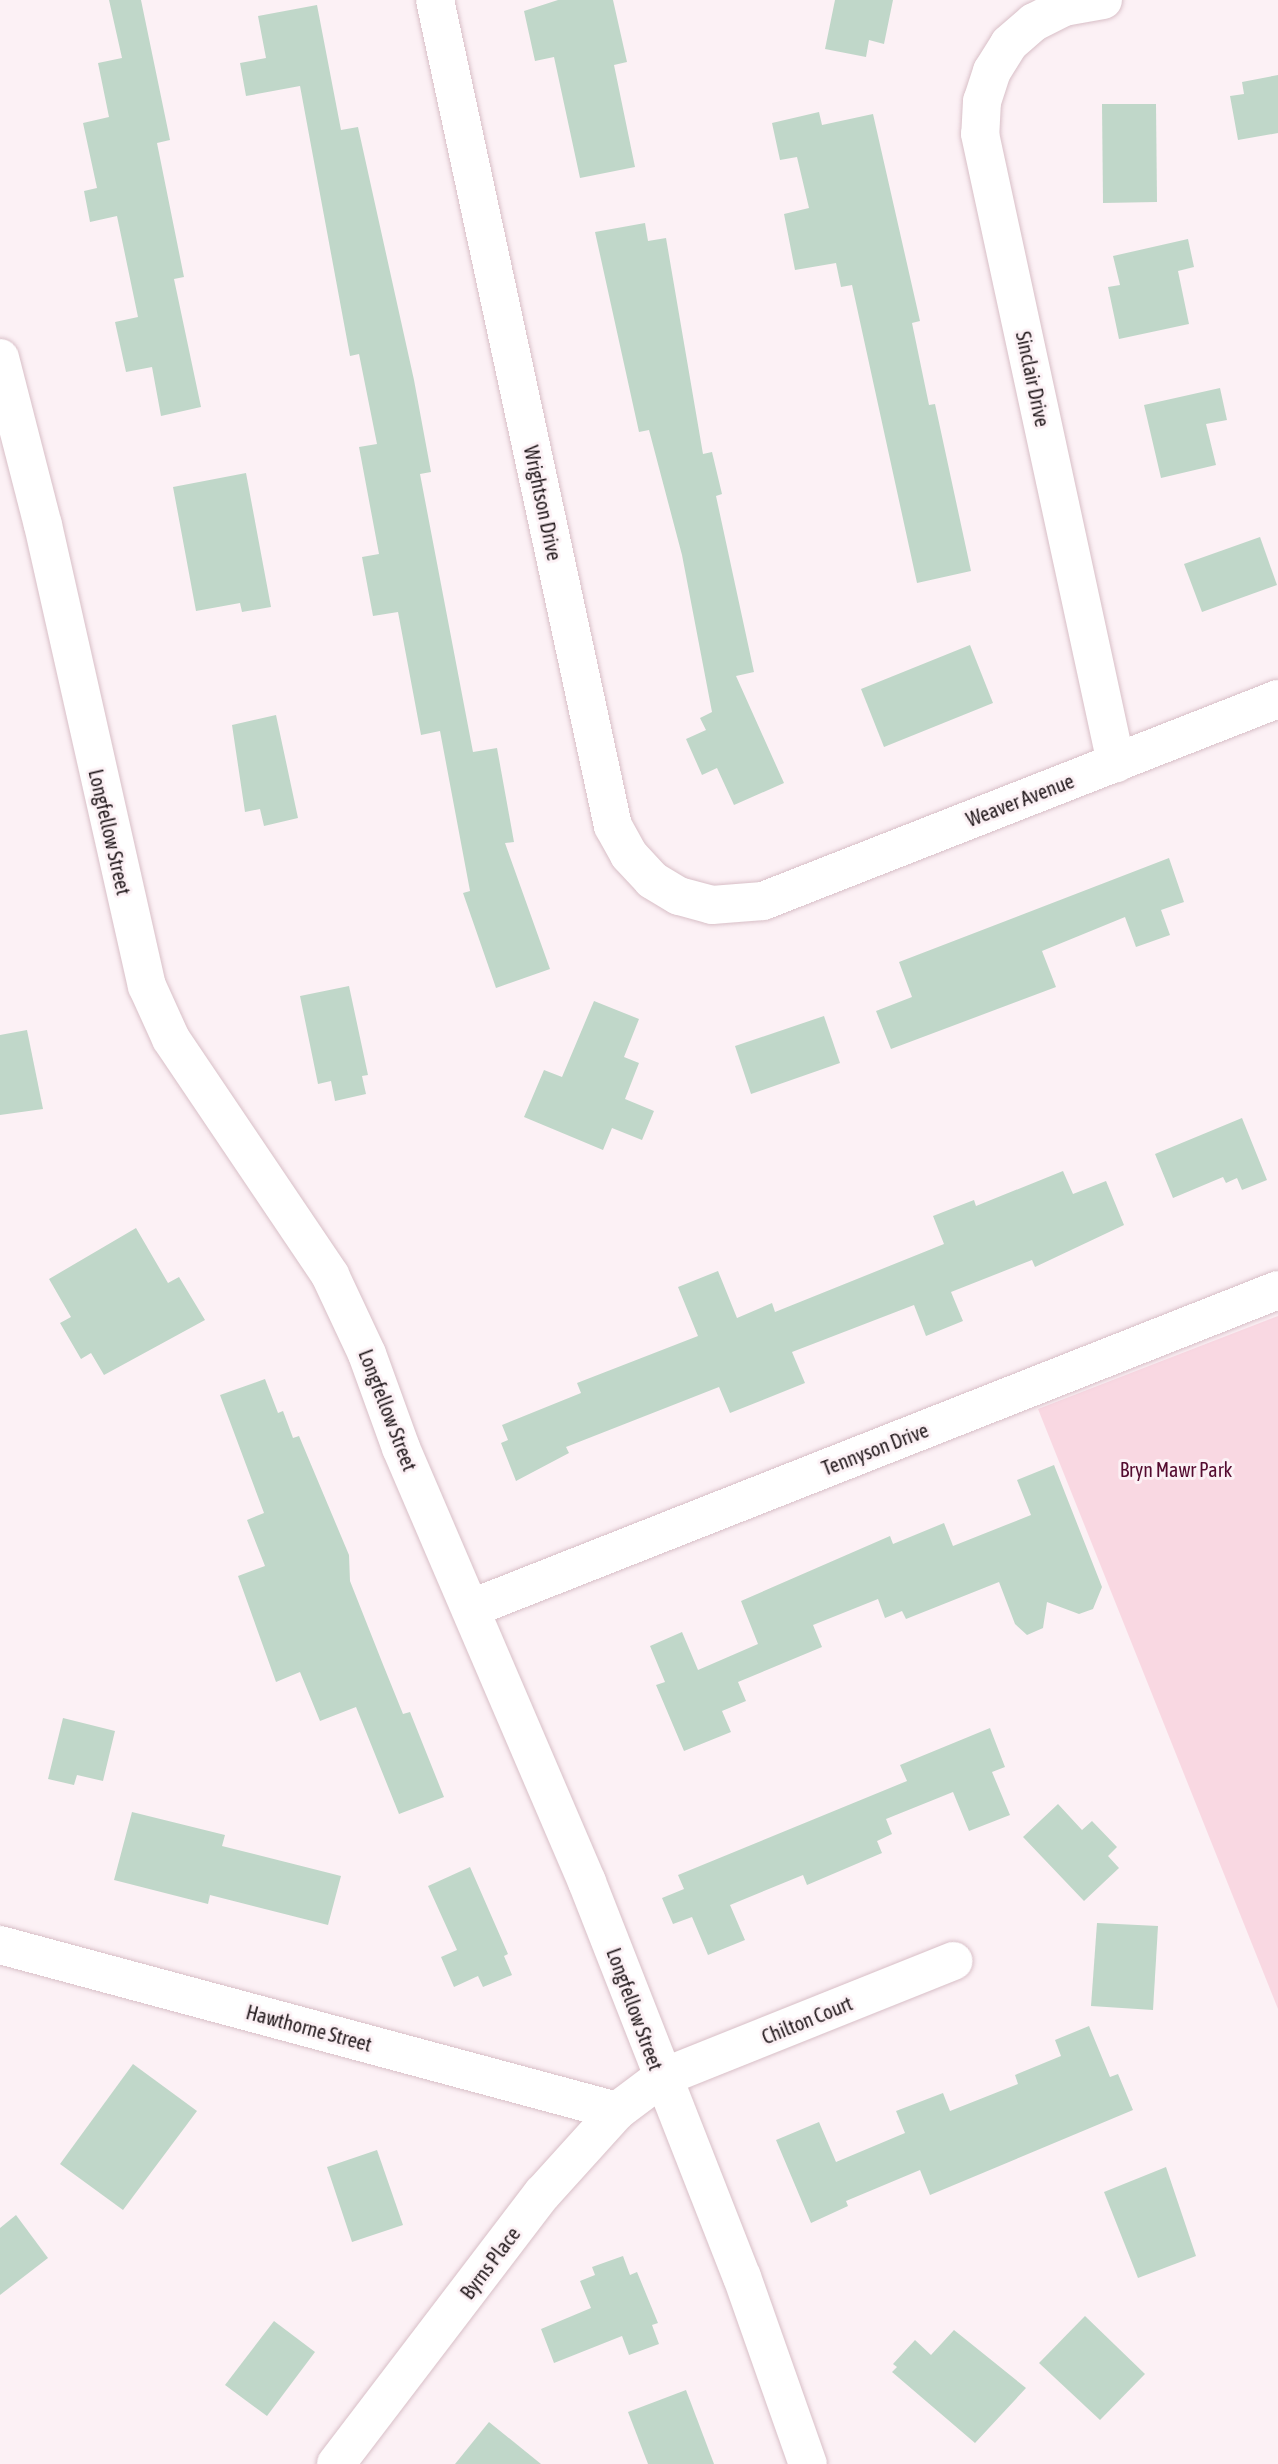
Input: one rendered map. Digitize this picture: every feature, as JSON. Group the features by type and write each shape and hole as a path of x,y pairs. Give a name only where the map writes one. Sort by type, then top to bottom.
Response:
{"street":[{"name":"Wrightson Drive","path":"435,0 613,826 629,855 652,880 679,896 712,905 763,901"},
{"name":"Sinclair Drive","path":"1103,0 1046,16 1009,44 992,71 982,101 980,134 1116,763"},
{"name":"Longfellow Street","path":"1,366 43,525 147,986 171,1039 330,1275 587,1882 661,2078 742,2277 808,2464"},
{"name":"Weaver Avenue","path":"763,901 1278,699"},
{"name":"Tennyson Drive","path":"472,1608 1278,1290"},
{"name":"Hawthorne Street","path":"0,1945 617,2111"},
{"name":"Chilton Court","path":"661,2078 953,1961"},
{"name":"Byrns Place","path":"336,2464 542,2194 617,2111 661,2078"}],"green space":[{"name":"Bryn Mawr Park","path":"1278,1316 1278,2009 1038,1409"}],"building":[{"path":"109,0 141,0 170,140 157,143 184,277 174,279 201,407 161,416 152,367 126,372 115,322 138,317 117,216 90,222 84,191 97,188 83,123 109,117 98,63 122,58"},
{"path":"558,0 613,0 627,62 614,65 635,167 580,178 554,57 535,61 524,11"},
{"path":"835,0 893,0 884,44 869,40 866,57 825,49"},
{"path":"317,5 341,130 358,127 414,380 431,472 420,474 473,752 497,748 514,842 505,843 550,969 496,988 463,893 470,891 440,731 421,735 398,612 373,616 362,557 379,554 359,447 377,444 359,354 350,356 300,86 246,96 240,63 266,58 258,16"},
{"path":"1278,75 1278,133 1238,140 1230,96 1244,94 1242,82"},
{"path":"1102,104 1156,104 1157,202 1103,203"},
{"path":"819,112 822,125 873,114 920,321 912,323 929,405 935,404 971,571 917,583 852,285 841,287 836,263 795,270 784,214 809,208 797,157 780,160 772,123"},
{"path":"645,223 648,241 666,238 703,454 712,452 722,494 716,496 754,672 736,676 784,783 734,805 717,768 702,775 686,739 706,730 700,718 712,712 682,555 649,430 639,432 595,232"},
{"path":"1188,239 1194,267 1178,271 1189,324 1119,339 1108,287 1120,285 1113,256"},
{"path":"1220,388 1227,420 1206,424 1216,465 1161,478 1144,405"},
{"path":"246,473 271,607 242,612 240,603 196,611 173,487"},
{"path":"1260,537 1277,585 1202,612 1184,564"},
{"path":"970,645 993,703 884,747 861,689"},
{"path":"276,715 298,818 264,826 260,809 245,812 232,725"},
{"path":"1169,858 1184,902 1161,910 1170,935 1136,947 1125,917 1042,951 1056,987 891,1049 876,1011 912,997 899,962"},
{"path":"349,986 368,1075 362,1076 366,1094 335,1101 331,1081 318,1084 300,996"},
{"path":"594,1001 639,1019 624,1057 639,1063 625,1099 654,1111 642,1140 612,1128 603,1150 524,1117 544,1070 562,1077"},
{"path":"824,1016 840,1063 751,1094 735,1046"},
{"path":"27,1030 43,1109 0,1115 0,1035"},
{"path":"1242,1118 1267,1180 1242,1190 1237,1178 1226,1183 1223,1177 1173,1198 1155,1154"},
{"path":"1063,1171 1073,1194 1106,1181 1124,1225 1035,1267 1032,1260 951,1292 963,1321 926,1336 914,1305 792,1352 805,1383 730,1413 719,1387 566,1447 569,1453 516,1481 501,1443 508,1440 502,1425 581,1393 577,1383 698,1336 678,1287 718,1271 737,1318 772,1303 775,1312 944,1244 933,1216 974,1200 976,1206"},
{"path":"136,1228 168,1283 179,1277 205,1320 104,1375 91,1353 81,1359 60,1323 71,1317 49,1279"},
{"path":"265,1379 278,1413 283,1411 293,1438 299,1436 349,1555 350,1581 382,1662 403,1714 410,1712 444,1797 399,1814 356,1707 320,1721 300,1672 276,1682 238,1576 265,1566 247,1520 264,1513 220,1395"},
{"path":"1054,1465 1102,1587 1093,1609 1079,1614 1047,1602 1043,1628 1027,1635 1015,1624 999,1582 906,1619 902,1611 885,1618 878,1599 813,1625 822,1647 738,1682 746,1701 722,1711 731,1732 684,1751 656,1685 665,1682 650,1646 682,1632 698,1670 758,1644 741,1601 890,1536 893,1544 944,1523 953,1546 1031,1515 1017,1480"},
{"path":"63,1718 115,1731 103,1781 77,1775 74,1785 48,1779"},
{"path":"990,1728 1005,1767 992,1772 1010,1815 969,1831 953,1792 886,1819 892,1834 877,1841 882,1853 807,1885 803,1875 730,1905 745,1940 708,1955 692,1917 673,1924 662,1898 684,1889 678,1875 907,1781 900,1765"},
{"path":"1058,1804 1082,1830 1092,1821 1117,1847 1108,1856 1119,1868 1084,1901 1023,1837"},
{"path":"132,1812 225,1835 222,1846 341,1876 328,1925 210,1895 208,1904 114,1880"},
{"path":"470,1867 508,1954 504,1956 512,1975 483,1987 478,1976 454,1987 441,1957 457,1950 428,1886"},
{"path":"1097,1923 1158,1926 1153,2010 1091,2006"},
{"path":"1089,2026 1110,2077 1118,2074 1133,2110 930,2195 920,2170 846,2201 848,2206 811,2223 776,2140 819,2122 836,2162 905,2133 896,2111 943,2093 950,2111 1018,2084 1015,2075 1061,2056 1055,2040"},
{"path":"133,2064 197,2111 123,2210 60,2164"},
{"path":"377,2150 403,2225 352,2242 327,2167"},
{"path":"1166,2167 1196,2256 1138,2278 1104,2192"},
{"path":"16,2215 48,2258 0,2295 0,2228"},
{"path":"623,2256 630,2275 637,2272 658,2323 652,2325 659,2344 629,2355 622,2336 554,2363 541,2329 591,2308 580,2281 595,2275 592,2267"},
{"path":"1085,2316 1145,2374 1100,2420 1039,2363"},
{"path":"274,2321 315,2352 267,2416 225,2385"},
{"path":"954,2330 1026,2388 975,2443 892,2372 897,2367 893,2364 915,2340 931,2355"},
{"path":"686,2390 714,2464 648,2464 628,2412"},
{"path":"489,2422 541,2464 455,2464"}]}
